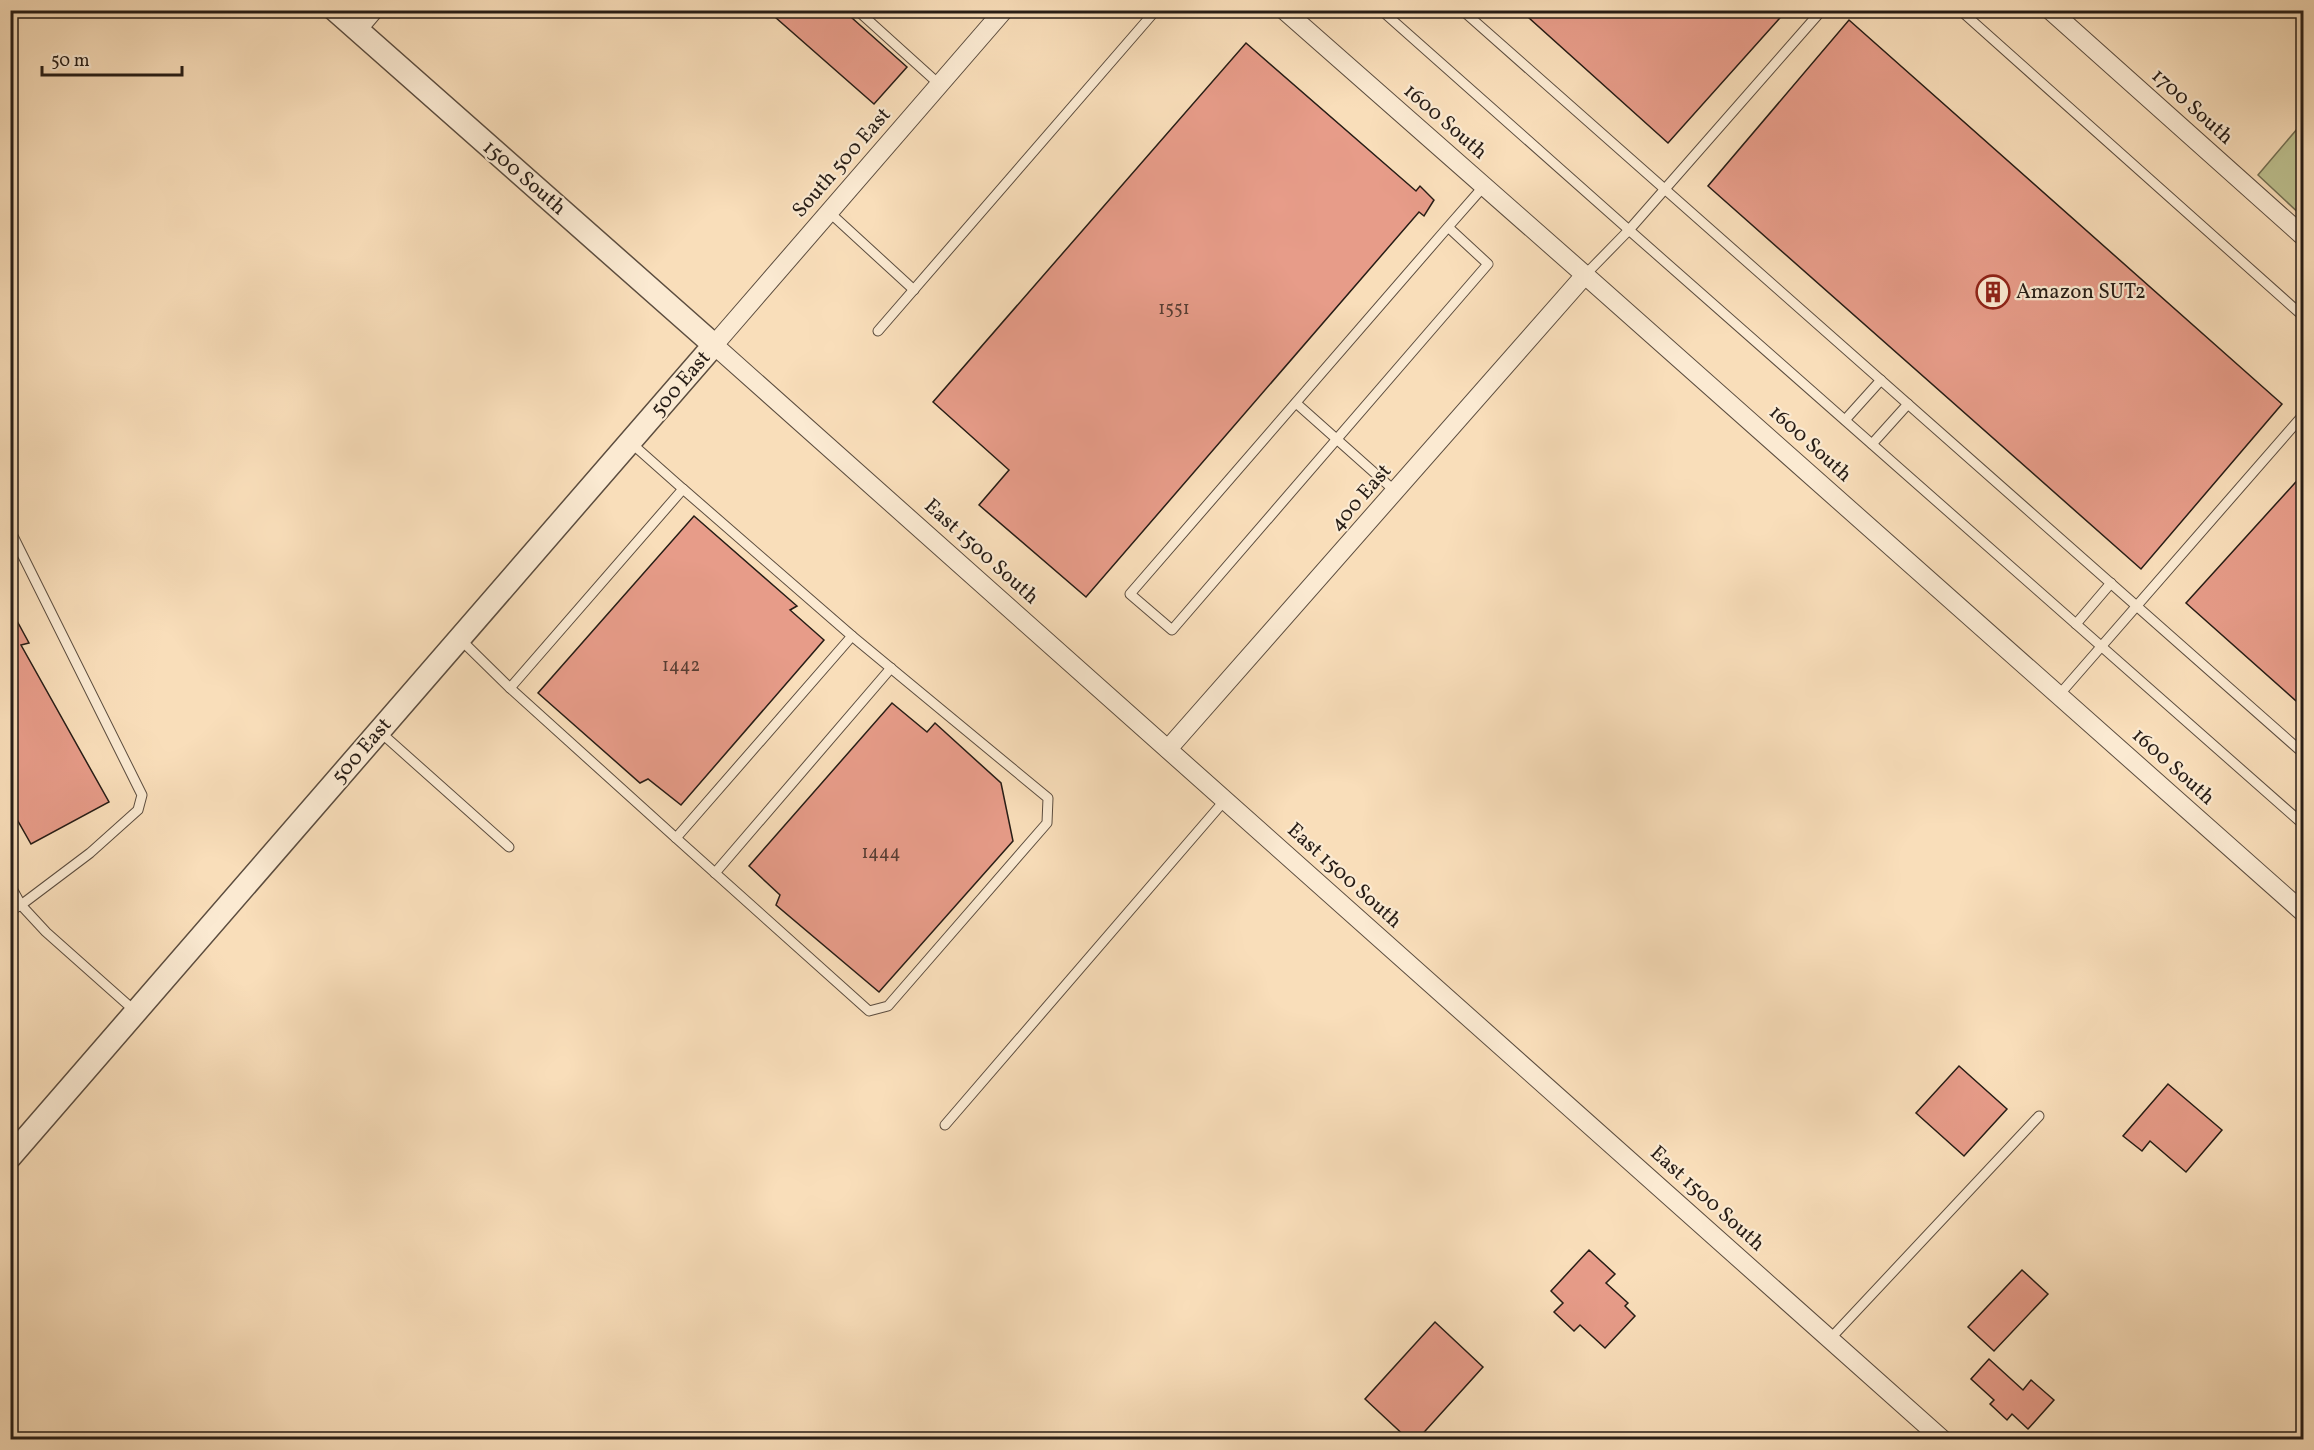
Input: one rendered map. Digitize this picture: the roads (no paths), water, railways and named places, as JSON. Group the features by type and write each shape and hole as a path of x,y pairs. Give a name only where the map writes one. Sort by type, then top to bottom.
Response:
{"street":[{"name":"1500 South","path":"334,10 714,345"},
{"path":"357,30 374,10"},
{"name":"South 500 East","path":"714,345 1005,10"},
{"name":"1600 South","path":"1284,10 1585,274 2304,914"},
{"name":"1700 South","path":"2050,10 2304,237"},
{"name":"400 East","path":"1168,749 1585,274"},
{"name":"500 East","path":"10,1157 714,345"},
{"name":"East 1500 South","path":"714,345 1944,1440"}],"lane":[{"path":"857,10 940,85"},
{"path":"878,331 1156,10"},
{"path":"1381,10 2304,825"},
{"path":"1462,10 2304,754"},
{"path":"1585,274 1629,230 1822,10"},
{"path":"1960,10 2304,317"},
{"path":"1448,227 1488,264 1172,630 1130,594 1448,227 1484,186"},
{"path":"829,212 914,290"},
{"path":"1845,420 1881,380"},
{"path":"1296,403 1396,492"},
{"path":"1872,444 1908,404"},
{"path":"2059,695 2100,645 2304,414"},
{"path":"460,639 510,688 869,1011 888,1006 1047,823 1048,798 852,636 630,442"},
{"path":"510,688 683,489"},
{"path":"10,530 142,795 138,810 90,853 10,911"},
{"path":"2076,624 2111,584"},
{"path":"676,838 852,636"},
{"path":"715,873 891,668"},
{"path":"380,731 509,847"},
{"path":"945,1125 1225,800"},
{"path":"10,885 21,905 46,932 136,1012"},
{"path":"1830,1339 2039,1116"}],"place":[{"name":"Amazon SUT2","path":"1993,292"}]}
